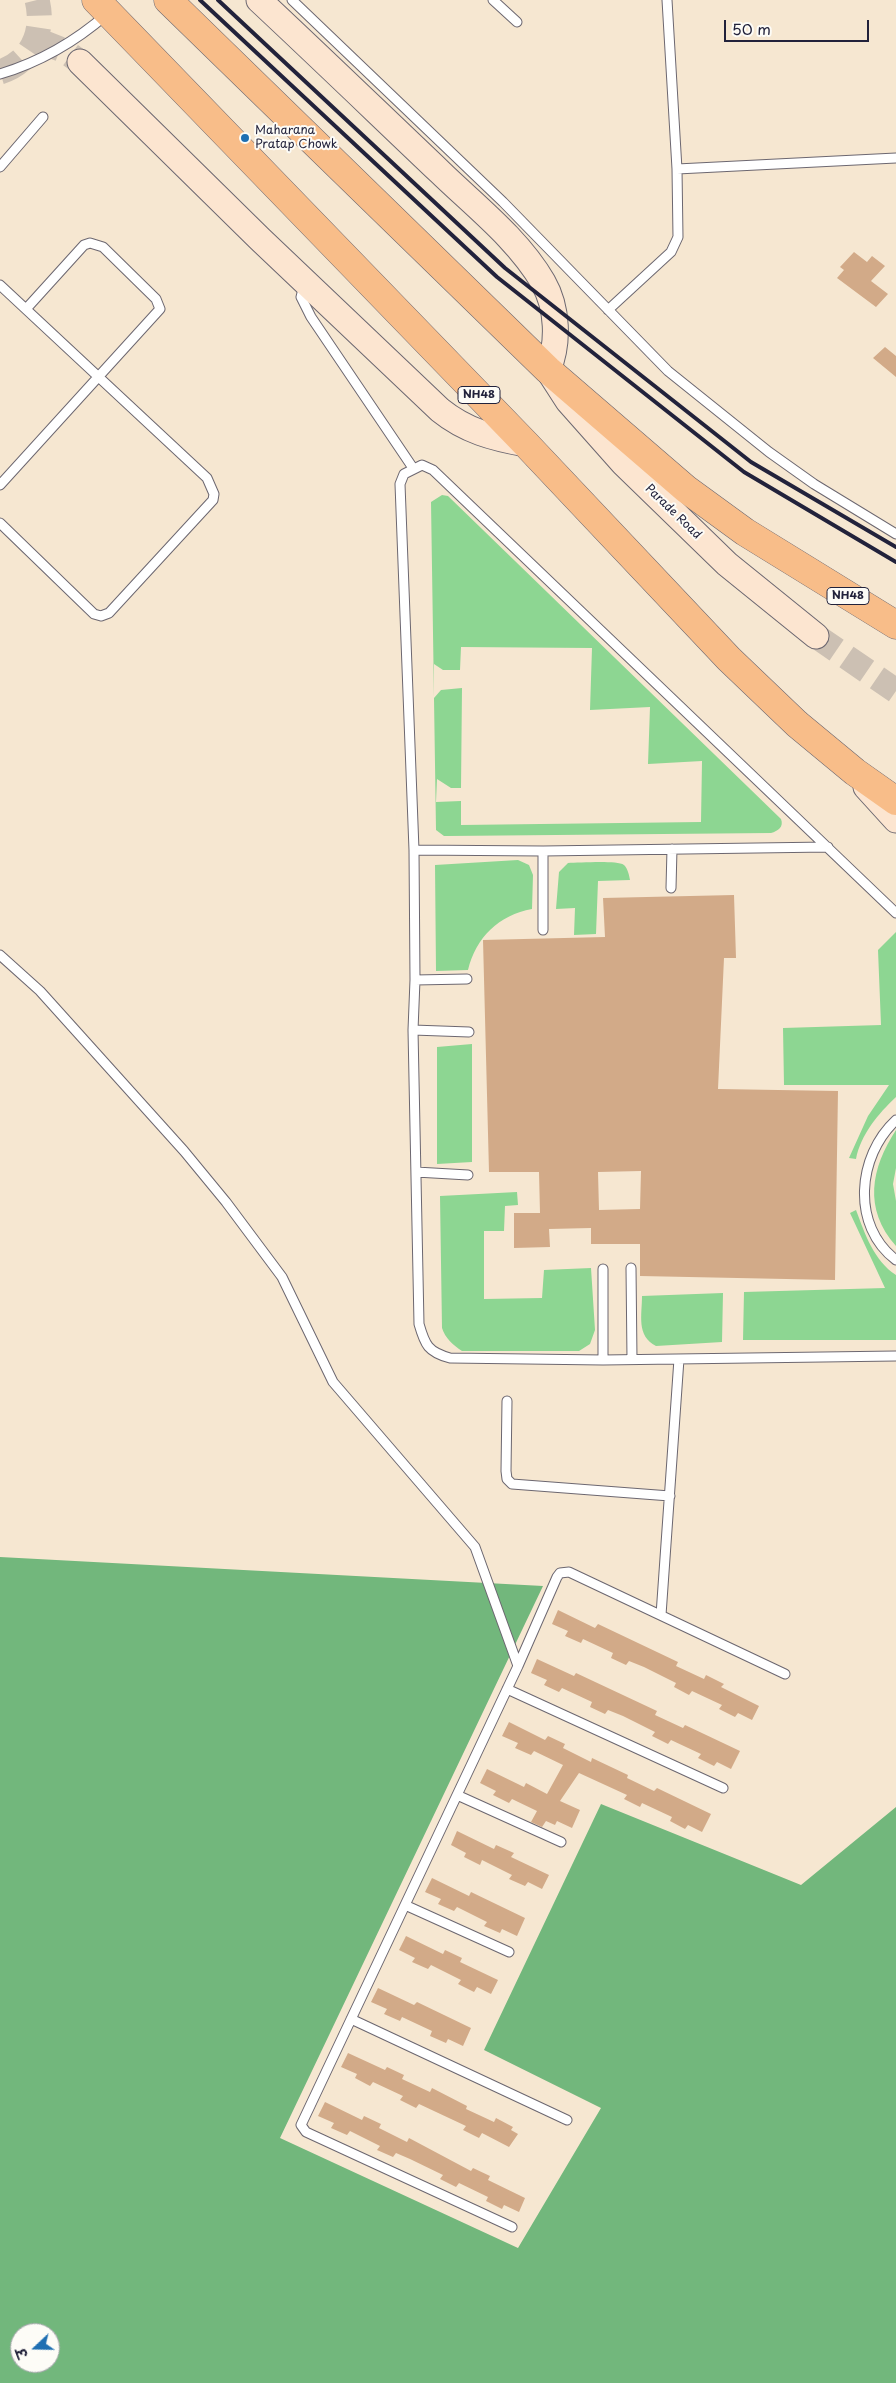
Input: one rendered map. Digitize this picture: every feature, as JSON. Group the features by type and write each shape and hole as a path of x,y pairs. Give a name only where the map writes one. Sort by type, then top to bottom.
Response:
{"highway":[{"name":"NH48","path":"168,0 548,370 686,489 745,532 896,625"},
{"name":"NH48","path":"103,6 526,444 729,658 797,724 855,772 896,801"},
{"path":"825,582 850,606 896,642"}],"street":[{"path":"259,0 498,227 535,270 550,297 556,331 554,354 548,370"},
{"path":"80,62 305,282 440,410 457,423 478,433 526,444"},
{"name":"Parade Road","path":"548,370 568,401 623,463 727,564 816,636"},
{"path":"855,772 871,794 896,820"}],"lane":[{"path":"292,0 503,202 668,371 769,452 814,484 896,534"},
{"path":"493,0 517,22"},
{"path":"608,310 671,252 677,243 678,169 667,0"},
{"path":"0,74 83,35 103,6"},
{"path":"0,168 43,117"},
{"path":"678,169 896,158"},
{"path":"0,485 160,309 156,298 103,247 96,244 84,245 26,309"},
{"path":"305,282 301,297 311,317 413,468"},
{"path":"0,285 207,478 214,494 213,500 109,613 101,616 94,614 0,522"},
{"path":"896,913 433,470 422,465 404,474 400,484 414,850 415,980 413,1030 419,1324 424,1343 435,1354 450,1358 603,1360 896,1356"},
{"path":"414,850 543,851 828,847"},
{"path":"671,888 672,849"},
{"path":"543,851 543,930"},
{"path":"0,955 40,991 184,1151 226,1202 282,1277 333,1382 475,1547 518,1666"},
{"path":"415,980 467,979"},
{"path":"413,1030 469,1032"},
{"path":"896,1120 886,1129 868,1160 863,1194 869,1226 887,1254 896,1260"},
{"path":"416,1172 468,1175"},
{"path":"631,1268 632,1359"},
{"path":"603,1269 603,1360"},
{"path":"661,1615 679,1359"},
{"path":"507,1401 506,1471 507,1479 512,1484 670,1496"},
{"path":"512,2226 303,2129 301,2120 405,1906 518,1666 557,1577 564,1571 785,1674"},
{"path":"507,1689 723,1788"},
{"path":"457,1795 561,1842"},
{"path":"405,1906 509,1952"},
{"path":"351,2019 567,2120"}],"green space":[{"path":"442,495 448,496 781,819 782,824 780,828 771,833 448,836 444,836 436,830 431,502","holes":["461,647 592,648 590,710 650,707 648,764 702,761 701,822 461,825 461,801 436,802 437,779 451,788 461,788 462,688 441,690 434,698 434,664 443,670 460,670"]},
{"path":"518,860 529,865 533,875 532,909 509,916 491,929 477,947 468,970 436,971 435,865"},
{"path":"568,863 620,863 627,870 630,880 598,881 596,934 574,935 575,908 556,909 559,872"},
{"path":"896,932 896,1097 871,1125 858,1150 856,1159 849,1158 868,1116 889,1085 784,1085 783,1028 881,1025 878,950"},
{"path":"472,1044 472,1162 437,1164 437,1047"},
{"path":"896,1130 896,1168 893,1184 896,1201 896,1246 879,1218 874,1188 881,1159 887,1144"},
{"path":"517,1192 518,1205 505,1206 504,1231 484,1231 484,1299 542,1298 544,1270 591,1268 595,1330 590,1344 579,1351 462,1351 443,1332 440,1196"},
{"path":"856,1210 876,1255 896,1275 896,1340 743,1340 744,1292 885,1288 850,1213"},
{"path":"723,1293 722,1342 656,1346 645,1337 641,1318 642,1296"},
{"path":"0,1557 543,1586 280,2138 518,2248 601,2108 484,2050 601,1804 801,1885 896,1807 896,2383 0,2383"}],"building":[{"path":"854,252 867,262 872,256 885,266 871,281 888,294 876,307 837,278 844,270 840,267"},
{"path":"885,347 896,356 896,377 873,358"},
{"path":"734,895 736,958 724,958 718,1089 838,1091 835,1280 640,1276 640,1244 591,1244 591,1228 549,1229 550,1247 514,1248 514,1213 540,1213 539,1172 489,1172 483,940 605,937 603,898","holes":["641,1171 640,1209 599,1210 598,1172"]},
{"path":"558,1610 595,1628 598,1624 678,1662 676,1666 704,1679 706,1675 724,1684 721,1687 759,1706 752,1720 738,1713 735,1717 719,1709 722,1705 692,1691 689,1695 674,1687 676,1683 644,1667 629,1661 626,1665 611,1658 613,1653 583,1639 581,1643 565,1636 568,1631 552,1624"},
{"path":"537,1659 574,1676 576,1673 657,1711 655,1715 683,1728 685,1725 740,1751 731,1769 717,1762 714,1766 698,1758 701,1754 671,1740 668,1744 652,1736 655,1732 623,1716 608,1710 605,1714 590,1707 592,1702 562,1688 559,1692 544,1685 547,1680 531,1673"},
{"path":"509,1722 545,1740 548,1736 565,1744 563,1748 591,1762 592,1758 628,1775 627,1778 654,1791 657,1788 711,1814 702,1832 688,1825 685,1829 670,1821 672,1817 642,1803 640,1807 624,1799 627,1795 579,1773 560,1801 580,1810 572,1828 557,1821 555,1825 546,1821 542,1827 531,1822 537,1811 512,1799 509,1803 493,1795 496,1791 480,1783 487,1769 524,1787 526,1783 547,1794 563,1765 534,1751 531,1755 515,1748 518,1743 502,1736"},
{"path":"457,1831 494,1849 496,1845 514,1853 511,1857 549,1875 542,1889 528,1882 525,1886 509,1879 512,1875 482,1860 480,1865 464,1857 466,1853 451,1845"},
{"path":"432,1878 469,1896 471,1892 525,1918 517,1936 502,1929 500,1933 484,1926 487,1922 457,1907 454,1911 438,1904 441,1899 425,1892"},
{"path":"406,1936 443,1954 445,1950 462,1958 460,1962 498,1980 491,1994 477,1987 474,1992 458,1984 461,1980 431,1965 428,1969 412,1962 415,1958 399,1950"},
{"path":"378,1988 414,2005 417,2002 471,2028 463,2046 448,2039 446,2043 430,2036 432,2031 402,2017 400,2021 384,2014 387,2009 371,2002"},
{"path":"348,2053 385,2070 387,2067 404,2075 402,2079 430,2092 432,2088 467,2106 466,2109 494,2122 496,2118 513,2127 511,2130 518,2134 509,2147 482,2133 479,2138 463,2130 466,2126 419,2104 416,2108 400,2100 403,2096 373,2082 370,2086 355,2078 357,2074 341,2067"},
{"path":"325,2102 362,2120 364,2116 381,2124 379,2128 407,2142 409,2138 471,2171 473,2168 490,2176 488,2180 525,2198 519,2212 504,2205 502,2209 486,2201 488,2197 459,2183 456,2187 440,2179 443,2175 410,2159 396,2153 393,2157 377,2150 380,2146 350,2131 347,2135 331,2128 334,2123 318,2116"}],"tunnel":[{"path":"0,72 20,61 34,44 39,23 37,0"},
{"path":"37,40 65,51 80,62"},
{"path":"816,636 896,691"}],"railway":[{"path":"200,0 497,277 744,472 896,562"},
{"path":"218,0 505,268 751,462 896,547"}],"place":[{"name":"Maharana Pratap Chowk","path":"245,138"}]}
